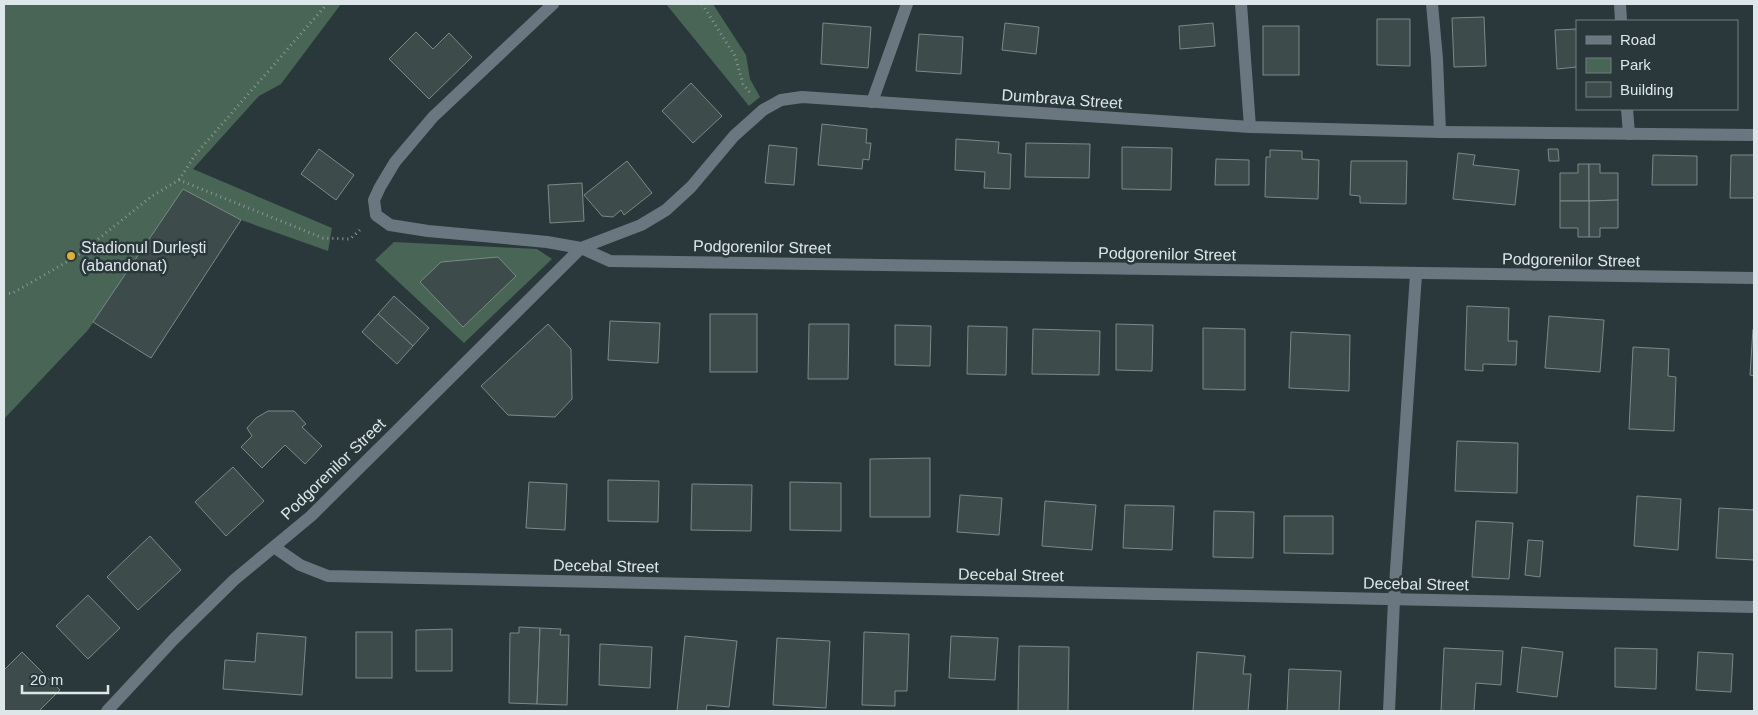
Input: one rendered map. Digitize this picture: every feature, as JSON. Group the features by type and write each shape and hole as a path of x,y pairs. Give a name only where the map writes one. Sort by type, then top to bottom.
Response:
{"street":[{"path":"376,215 374,200 395,162 433,117 553,4"},
{"path":"872,102 907,4"},
{"path":"1241,4 1250,127"},
{"path":"1432,4 1437,59 1440,132"},
{"path":"1620,4 1621,20"},
{"name":"Dumbrava Street","path":"581,248 641,225 666,210 690,187 734,136 763,110 781,100 802,97 1250,127 1440,132 1754,136"},
{"path":"1627,110 1629,134"},
{"name":"Podgorenilor Street","path":"376,215 390,225 428,231 547,242 581,248 610,261 1754,278"},
{"name":"Podgorenilor Street","path":"107,711 174,639 234,580 311,516 581,248"},
{"path":"1389,711 1394,600 1416,274"},
{"name":"Decebal Street","path":"274,547 300,564 328,576 1754,607"}],"path":[{"path":"4,294 13,293 77,256 152,196 179,180 195,155 326,4"},
{"path":"702,4 735,56 744,84 763,110"},
{"path":"179,180 323,238 350,239 376,215"}],"green space":[{"name":"Stadionul Durlești (abandonat)","path":"4,4 341,4 281,84 259,96 193,169 332,228 328,251 241,220 183,190 88,330 4,419"},
{"path":"666,4 713,4 746,55 750,79 760,97 749,106"},
{"path":"394,242 537,249 552,259 464,343 375,260"}],"building":[{"path":"1484,17 1486,66 1454,67 1452,18"},
{"path":"1377,19 1410,19 1410,66 1377,65"},
{"path":"823,23 871,27 868,68 821,64"},
{"path":"1005,23 1039,27 1036,54 1002,50"},
{"path":"1213,23 1215,46 1180,49 1179,26"},
{"path":"1263,26 1299,26 1299,75 1263,75"},
{"path":"1576,29 1576,67 1557,69 1555,30"},
{"path":"416,32 433,49 449,33 472,57 429,99 389,59"},
{"path":"919,34 963,37 961,74 916,71"},
{"path":"691,83 722,116 693,143 662,111"},
{"path":"822,124 867,129 866,143 871,143 869,160 863,159 862,169 818,165"},
{"path":"956,139 999,142 998,153 1011,154 1010,189 984,188 985,172 955,170"},
{"path":"1026,143 1090,144 1089,178 1025,177"},
{"path":"769,145 797,148 794,185 765,183"},
{"path":"1122,147 1172,148 1171,190 1122,189"},
{"path":"319,149 354,175 336,200 301,174"},
{"path":"1548,149 1558,149 1559,161 1549,161"},
{"path":"1270,150 1302,151 1302,159 1319,160 1318,199 1265,197 1266,157 1270,157"},
{"path":"1458,153 1475,155 1473,165 1519,170 1515,205 1453,199"},
{"path":"1653,155 1697,156 1697,185 1652,185"},
{"path":"1731,155 1754,155 1754,198 1730,198"},
{"path":"1216,159 1249,160 1249,185 1215,185"},
{"path":"627,161 652,193 624,215 621,210 613,217 602,216 584,195"},
{"path":"1351,161 1407,161 1406,204 1360,203 1360,196 1350,195"},
{"path":"1578,164 1589,164 1589,201 1560,201 1560,173 1578,173"},
{"path":"1589,164 1600,164 1600,173 1618,173 1618,200 1589,201"},
{"path":"582,183 584,221 550,223 548,185"},
{"path":"183,189 241,220 151,358 93,322"},
{"path":"1618,200 1618,228 1600,228 1600,237 1589,237 1589,201"},
{"path":"1560,201 1589,201 1589,237 1578,237 1578,228 1560,228"},
{"path":"498,257 516,276 463,327 420,282 441,262"},
{"path":"394,296 429,328 413,346 378,314"},
{"path":"1467,306 1509,308 1508,341 1517,341 1516,365 1483,364 1483,371 1465,370"},
{"path":"378,314 413,346 397,364 362,332"},
{"path":"710,314 757,314 757,372 710,372"},
{"path":"1549,316 1604,320 1600,372 1545,368"},
{"path":"610,321 660,323 658,363 608,360"},
{"path":"548,324 571,349 572,399 555,417 508,415 481,386"},
{"path":"809,324 849,324 848,379 808,379"},
{"path":"1116,324 1153,325 1152,371 1116,370"},
{"path":"895,325 931,326 930,366 895,365"},
{"path":"968,326 1007,327 1006,375 967,374"},
{"path":"1203,328 1245,329 1245,390 1203,389"},
{"path":"1033,329 1100,331 1099,375 1032,374"},
{"path":"1754,329 1754,376 1750,375"},
{"path":"1291,332 1350,335 1349,391 1289,388"},
{"path":"1633,347 1669,349 1668,376 1676,377 1674,431 1629,429"},
{"path":"268,411 294,411 306,424 302,427 322,446 305,464 285,445 262,468 241,447 252,436 247,428 256,418"},
{"path":"1457,441 1518,443 1517,493 1455,491"},
{"path":"930,458 930,517 870,517 870,459"},
{"path":"233,467 264,501 226,536 195,502"},
{"path":"608,480 659,481 658,522 608,521"},
{"path":"529,482 567,484 565,530 526,528"},
{"path":"790,482 841,483 841,531 790,530"},
{"path":"692,484 752,485 751,531 691,530"},
{"path":"960,495 1002,498 999,535 957,532"},
{"path":"1637,496 1681,499 1678,550 1634,546"},
{"path":"1045,501 1096,505 1092,550 1042,546"},
{"path":"1125,505 1174,506 1172,550 1123,548"},
{"path":"1719,508 1754,510 1754,560 1716,558"},
{"path":"1214,511 1254,512 1253,558 1213,557"},
{"path":"1284,516 1333,516 1333,554 1284,553"},
{"path":"1476,521 1513,523 1509,579 1472,577"},
{"path":"150,536 181,570 138,610 107,577"},
{"path":"1528,540 1543,541 1540,577 1525,575"},
{"path":"88,595 120,628 88,659 56,626"},
{"path":"519,627 540,628 537,704 509,703 510,633 519,633"},
{"path":"540,628 561,629 560,635 569,635 567,705 537,704"},
{"path":"452,629 452,671 416,671 416,630"},
{"path":"356,632 392,632 392,678 356,678"},
{"path":"864,632 909,634 907,691 895,691 895,706 862,705"},
{"path":"257,633 306,637 302,695 223,689 225,660 255,662"},
{"path":"685,636 737,641 729,707 707,705 706,711 677,711"},
{"path":"951,636 998,638 995,680 949,678"},
{"path":"777,638 830,641 826,708 773,705"},
{"path":"600,644 652,647 650,688 599,685"},
{"path":"1019,646 1069,647 1068,711 1018,711"},
{"path":"1522,647 1563,652 1557,697 1517,692"},
{"path":"1444,648 1503,651 1501,685 1476,683 1474,711 1441,711"},
{"path":"1615,648 1657,649 1656,689 1615,687"},
{"path":"22,652 60,690 39,711 4,711 4,670"},
{"path":"1197,652 1245,656 1243,674 1251,674 1248,711 1193,711"},
{"path":"1698,652 1733,654 1731,692 1696,690"},
{"path":"1289,669 1341,671 1339,711 1287,711"}],"place":[{"name":"Stadionul Durlești (abandonat)","path":"71,256"}]}
